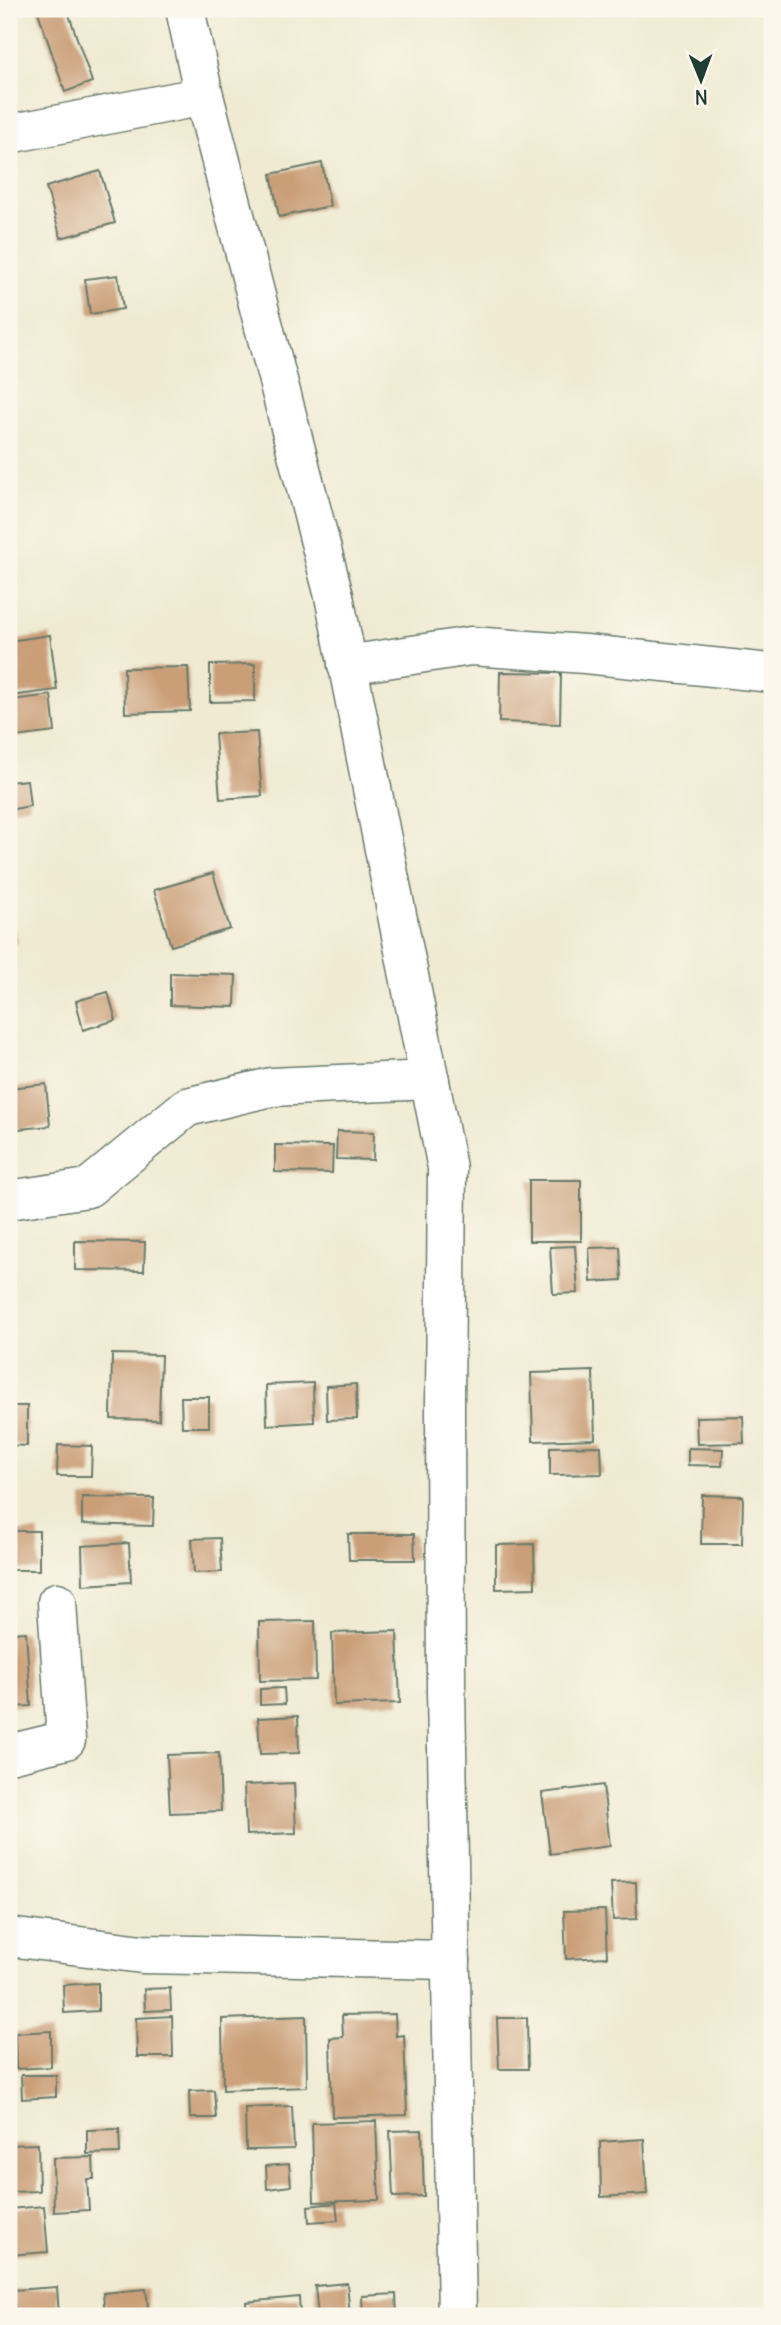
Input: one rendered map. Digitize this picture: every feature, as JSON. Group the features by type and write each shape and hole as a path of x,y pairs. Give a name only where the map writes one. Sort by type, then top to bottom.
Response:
{"street":[{"path":"185,9 204,96 334,596 447,1168 446,1676 457,2316"},
{"path":"9,134 204,96"},
{"path":"347,665 471,646 585,654 772,673"},
{"path":"9,1200 88,1188 187,1107 271,1087 430,1080"},
{"path":"9,1755 65,1740 57,1602"},
{"path":"9,1937 142,1954 451,1960"}],"building":[{"path":"37,9 67,9 92,82 65,92"},
{"path":"322,163 330,206 279,217 271,174"},
{"path":"100,171 115,223 61,238 46,187"},
{"path":"118,275 123,309 90,314 85,279"},
{"path":"50,635 57,690 9,696 9,641"},
{"path":"255,664 255,701 210,702 210,665"},
{"path":"188,667 190,711 125,713 124,668"},
{"path":"500,672 561,673 560,724 499,722"},
{"path":"51,695 55,732 16,737 11,700"},
{"path":"257,732 262,796 220,799 215,734"},
{"path":"27,780 30,806 9,810 9,782"},
{"path":"213,873 230,929 171,946 154,890"},
{"path":"9,915 18,942 9,945"},
{"path":"170,973 236,975 235,1007 170,1005"},
{"path":"108,992 116,1020 83,1030 76,1001"},
{"path":"46,1084 50,1126 9,1130 9,1088"},
{"path":"337,1131 374,1132 373,1160 336,1159"},
{"path":"275,1145 333,1146 332,1173 275,1172"},
{"path":"529,1180 581,1180 581,1241 529,1241"},
{"path":"75,1241 145,1242 144,1271 75,1270"},
{"path":"575,1246 578,1293 553,1294 550,1247"},
{"path":"620,1247 622,1280 591,1282 589,1248"},
{"path":"112,1354 161,1355 159,1420 111,1419"},
{"path":"593,1371 595,1439 533,1441 531,1373"},
{"path":"313,1383 314,1422 267,1425 266,1385"},
{"path":"356,1384 357,1419 327,1420 326,1386"},
{"path":"181,1397 209,1397 209,1427 182,1427"},
{"path":"9,1406 27,1406 27,1446 9,1445"},
{"path":"743,1416 744,1443 697,1444 696,1417"},
{"path":"58,1445 92,1446 91,1476 57,1476"},
{"path":"601,1446 602,1474 550,1475 550,1447"},
{"path":"688,1448 723,1449 722,1466 688,1465"},
{"path":"702,1495 743,1496 742,1544 701,1544"},
{"path":"82,1497 154,1498 153,1526 82,1524"},
{"path":"9,1531 39,1531 39,1570 9,1570"},
{"path":"348,1534 414,1534 415,1560 349,1560"},
{"path":"220,1538 222,1572 194,1573 192,1539"},
{"path":"129,1543 131,1582 83,1585 82,1546"},
{"path":"534,1544 535,1588 496,1589 496,1545"},
{"path":"315,1621 316,1680 260,1681 259,1622"},
{"path":"397,1631 400,1703 334,1705 332,1633"},
{"path":"26,1632 31,1706 9,1707 9,1633"},
{"path":"284,1688 285,1704 260,1705 260,1689"},
{"path":"298,1716 299,1753 260,1754 258,1718"},
{"path":"219,1753 221,1811 170,1813 167,1755"},
{"path":"294,1783 296,1833 246,1835 244,1785"},
{"path":"603,1785 610,1846 550,1854 542,1793"},
{"path":"636,1882 637,1919 613,1920 611,1883"},
{"path":"605,1910 607,1957 566,1959 564,1911"},
{"path":"98,1983 98,2011 64,2013 63,1985"},
{"path":"170,1988 171,2010 145,2011 144,1989"},
{"path":"395,2014 396,2036 404,2035 407,2115 332,2117 330,2038 343,2037 342,2015"},
{"path":"172,2016 173,2057 137,2057 136,2018"},
{"path":"306,2016 307,2087 223,2090 222,2019"},
{"path":"497,2018 527,2018 528,2069 499,2069"},
{"path":"51,2031 51,2067 16,2069 15,2033"},
{"path":"21,2075 56,2075 56,2097 22,2099"},
{"path":"214,2090 216,2118 190,2118 189,2091"},
{"path":"292,2106 294,2149 246,2150 245,2108"},
{"path":"376,2121 379,2200 314,2202 312,2123"},
{"path":"119,2129 120,2153 87,2154 87,2130"},
{"path":"422,2130 424,2196 393,2197 390,2131"},
{"path":"644,2139 647,2194 601,2197 600,2142"},
{"path":"38,2144 39,2191 9,2192 9,2145"},
{"path":"93,2157 94,2179 87,2179 89,2210 54,2212 53,2158"},
{"path":"289,2164 291,2186 267,2189 266,2166"},
{"path":"336,2203 338,2220 309,2222 308,2206"},
{"path":"44,2206 48,2252 9,2255 9,2209"},
{"path":"347,2283 350,2316 318,2316 315,2286"},
{"path":"57,2287 59,2316 15,2316 13,2290"},
{"path":"146,2289 149,2316 105,2316 103,2293"},
{"path":"396,2294 397,2316 363,2316 362,2296"},
{"path":"299,2297 300,2316 247,2316 246,2302"}]}
